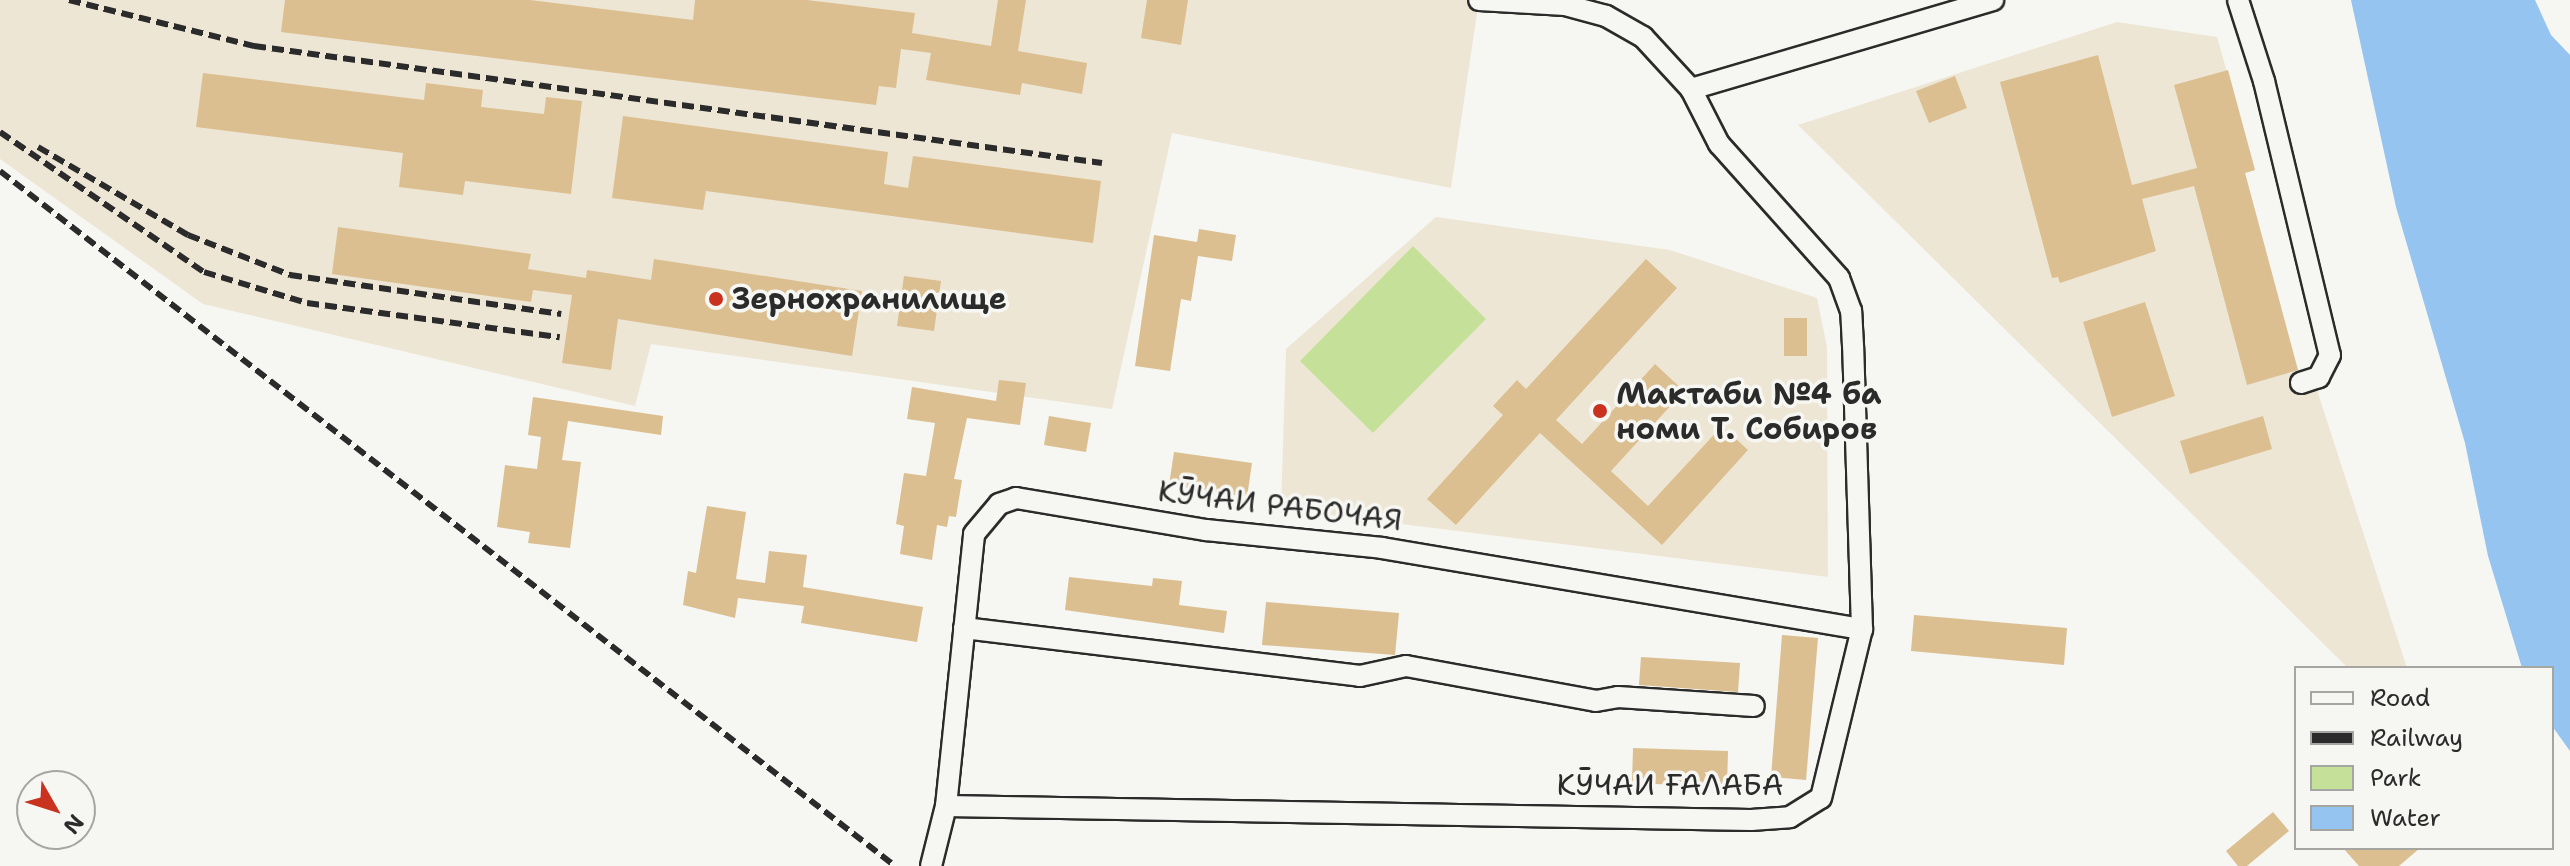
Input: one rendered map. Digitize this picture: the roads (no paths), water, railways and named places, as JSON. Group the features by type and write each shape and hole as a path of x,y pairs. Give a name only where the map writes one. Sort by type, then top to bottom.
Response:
{"street":[{"name":"КӮЧАИ ҒАЛАБА","path":"946,806 1790,817 1814,806 1827,783 1862,629 1851,311 1826,257 1719,144 1691,89 1643,37 1606,16 1565,5 1479,0"},
{"path":"1691,89 1993,0"},
{"path":"2238,0 2264,81 2330,355 2319,377 2301,383"},
{"name":"КӮЧАИ РАБОЧАЯ","path":"946,806 974,534 999,504 1016,498 1206,530 1382,548 1862,629"},
{"path":"964,628 1360,676 1406,666 1596,701 1618,697 1754,706"},
{"path":"932,861 946,806"}],"water":[{"path":"2351,0 2535,0 2551,35 2570,55 2570,751 2554,729 2554,666 2521,666 2488,556 2465,443 2396,207"}],"railway":[{"path":"69,0 254,46 1102,163"},
{"path":"0,132 204,272 307,303 560,337"},
{"path":"38,147 188,235 290,275 561,314"},
{"path":"0,171 895,866"}],"place":[{"name":"Зернохранилище","path":"716,299"},
{"name":"Мактаби №4 ба номи Т. Собиров","path":"1600,411"}]}
